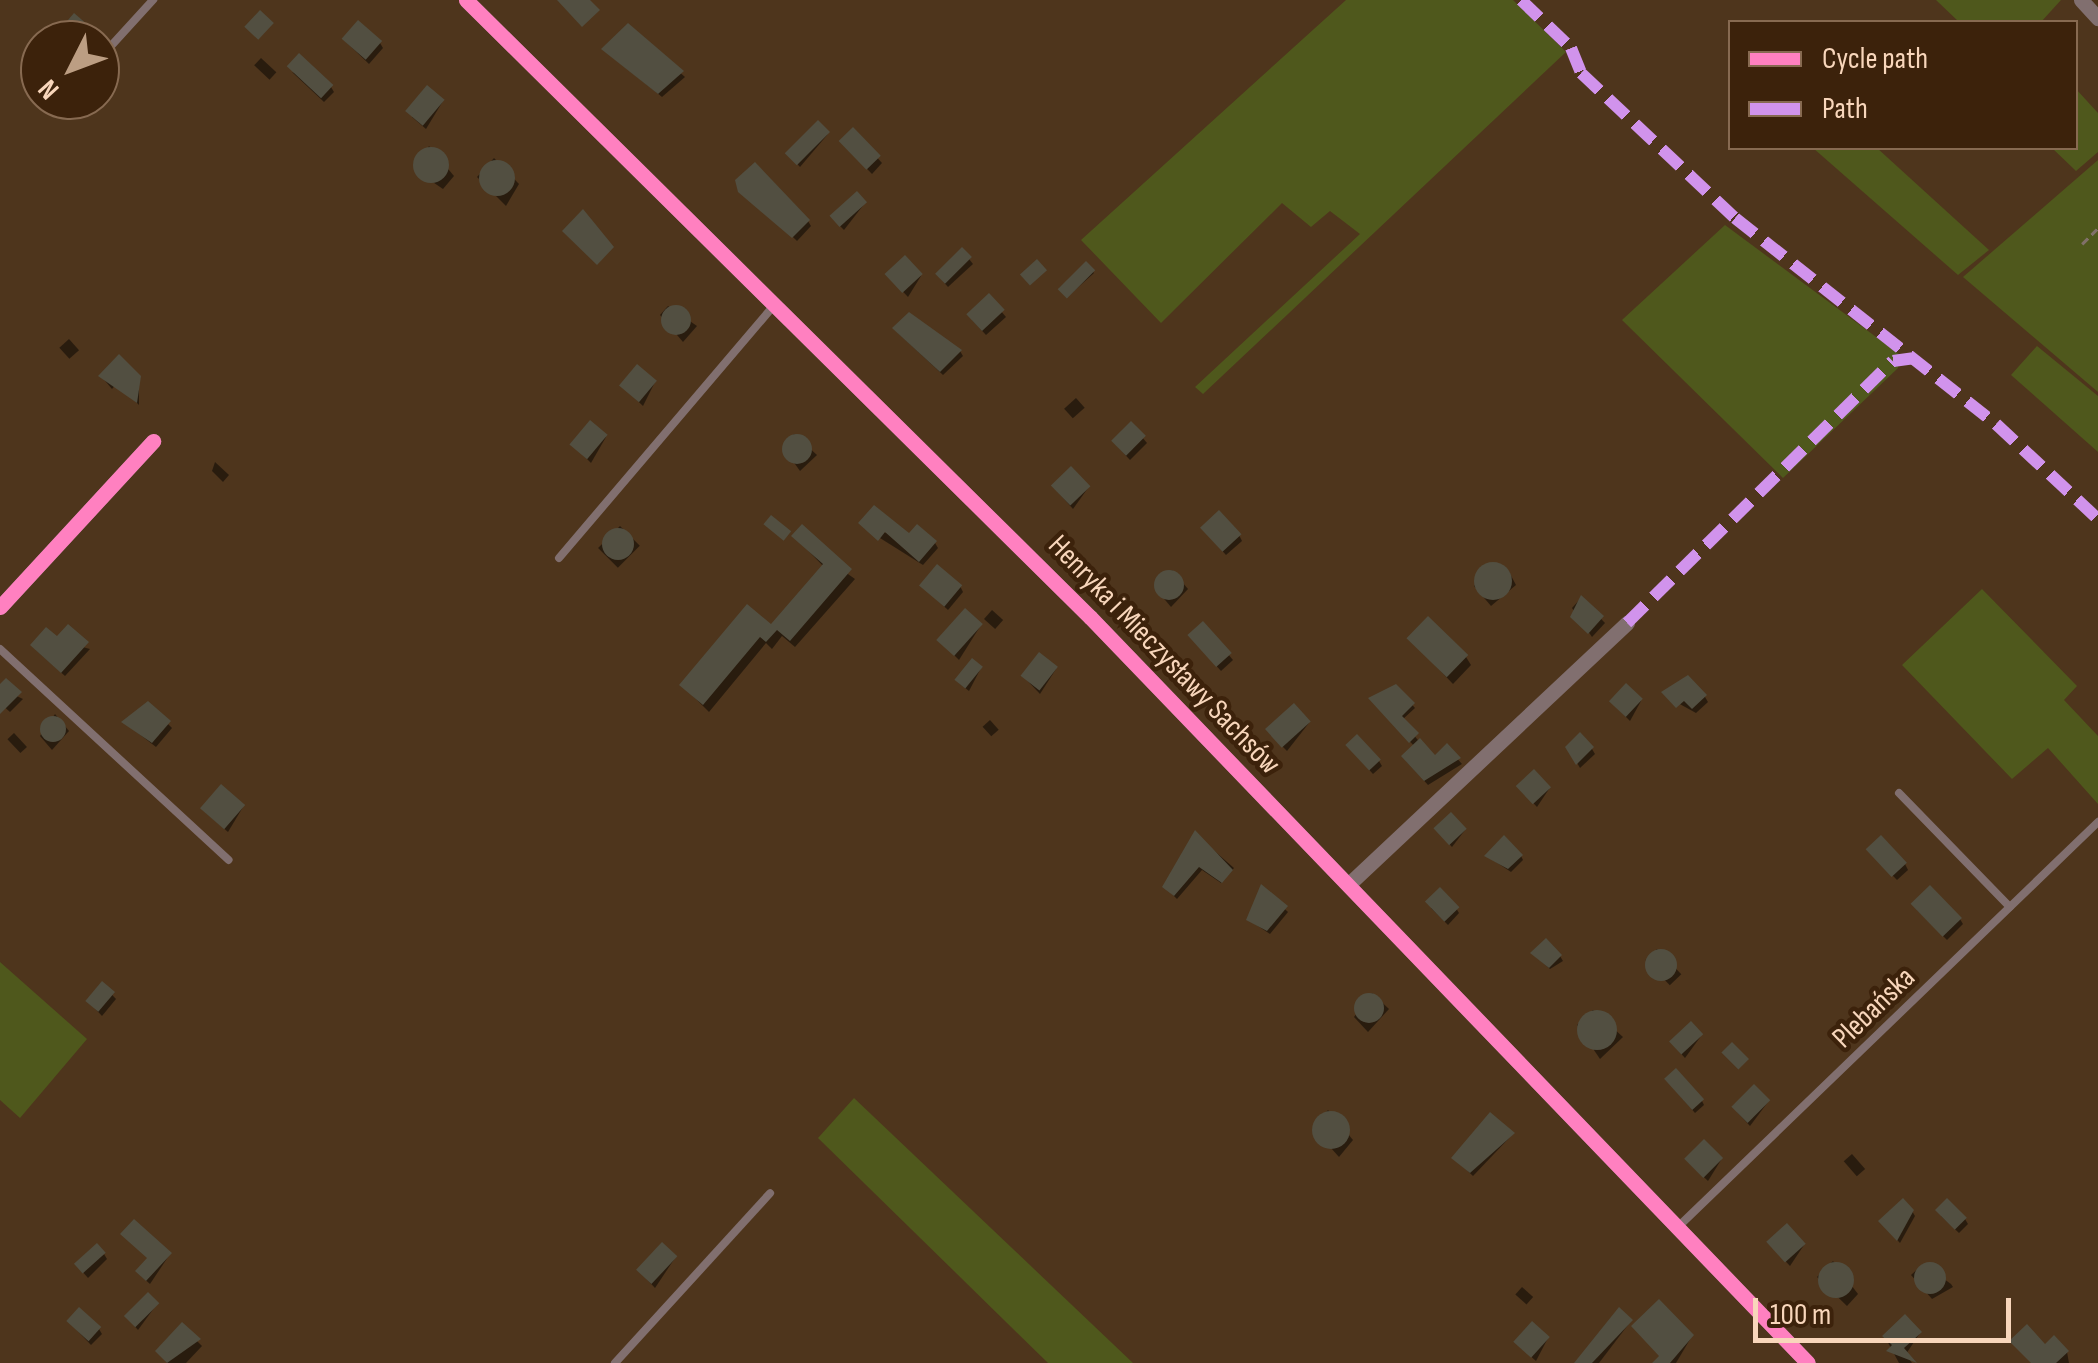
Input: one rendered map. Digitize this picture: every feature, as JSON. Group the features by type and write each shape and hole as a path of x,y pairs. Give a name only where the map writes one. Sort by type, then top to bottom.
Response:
{"street":[{"name":"Henryka i Mieczysławy Sachsów","path":"466,0 775,304 1350,883 1808,1363"},
{"path":"2081,0 2098,18"},
{"path":"0,607 153,441"},
{"path":"1350,883 1627,623"}],"lane":[{"path":"120,36 153,0"},
{"path":"559,558 775,304"},
{"path":"0,649 229,860"},
{"path":"1900,794 2010,907"},
{"name":"Plebańska","path":"1680,1226 2098,822"},
{"path":"615,1363 770,1193"}],"path":[{"path":"2082,244 2098,228"}],"green space":[{"path":"1346,0 1513,0 1566,52 1203,394 1195,387 1360,234 1330,211 1311,227 1282,203 1161,323 1081,240"},
{"path":"1936,0 2061,0 2043,20 1957,20"},
{"path":"2078,91 2098,113 2098,152 2076,171 2054,150 2078,150"},
{"path":"1815,150 1879,150 1989,250 1958,275"},
{"path":"2098,160 2098,392 1963,277"},
{"path":"1725,225 1899,354 1898,368 1783,478 1622,320"},
{"path":"2037,346 2098,396 2098,452 2011,375"},
{"path":"1982,589 2077,686 2064,700 2098,736 2098,804 2048,748 2012,779 1902,665"},
{"path":"0,962 87,1039 20,1118 0,1100"},
{"path":"854,1098 1133,1363 1048,1363 818,1138"}],"building":[{"path":"557,0 590,0 600,10 582,27"},
{"path":"260,10 274,23 258,40 244,27"},
{"path":"358,20 382,41 366,60 342,39"},
{"path":"628,23 684,71 658,94 601,49"},
{"path":"299,53 333,85 321,98 287,66"},
{"path":"427,85 445,100 423,126 405,111"},
{"path":"818,120 830,132 797,165 785,153"},
{"path":"853,127 881,156 866,170 839,141"},
{"path":"431,147 443,153 449,165 443,177 431,183 419,177 413,165 419,153"},
{"path":"497,160 510,165 515,178 510,191 497,196 484,191 479,178 484,165"},
{"path":"755,162 810,220 792,238 738,192 735,180"},
{"path":"857,191 867,202 840,227 830,216"},
{"path":"583,209 614,247 597,265 562,231"},
{"path":"962,247 972,257 945,284 935,274"},
{"path":"905,255 923,274 902,293 885,274"},
{"path":"1037,259 1047,270 1030,286 1020,274"},
{"path":"1086,261 1095,270 1067,298 1058,289"},
{"path":"989,293 1005,310 982,331 966,314"},
{"path":"676,305 687,309 691,320 687,331 676,335 665,331 661,320 665,309"},
{"path":"909,312 962,350 940,372 892,328"},
{"path":"119,354 141,376 137,403 98,376"},
{"path":"637,364 657,381 639,402 619,385"},
{"path":"590,420 608,435 587,459 569,445"},
{"path":"1131,421 1146,436 1126,456 1111,441"},
{"path":"797,434 808,438 812,449 808,460 797,464 786,460 782,449 786,438"},
{"path":"1071,466 1090,486 1070,506 1051,485"},
{"path":"874,505 909,533 917,524 937,541 919,562 885,532 878,541 858,523"},
{"path":"1219,510 1242,534 1222,552 1200,528"},
{"path":"771,515 791,531 784,541 763,524"},
{"path":"802,524 852,569 790,641 777,630 766,642 760,637 703,705 679,685 747,604 771,624 823,564 791,536"},
{"path":"618,528 629,533 634,544 629,555 618,560 607,555 602,544 607,533"},
{"path":"1493,562 1506,568 1512,581 1506,594 1493,600 1480,594 1474,581 1480,568"},
{"path":"937,564 962,585 944,607 919,585"},
{"path":"1169,570 1179,575 1184,585 1179,595 1169,600 1159,595 1154,585 1159,575"},
{"path":"1581,595 1604,616 1588,634 1570,617"},
{"path":"965,608 983,624 954,656 936,640"},
{"path":"1428,616 1468,655 1447,677 1406,638"},
{"path":"1203,621 1232,653 1216,667 1187,635"},
{"path":"68,624 89,642 61,673 30,645 46,627 57,636"},
{"path":"1039,652 1058,667 1039,690 1021,676"},
{"path":"972,658 983,667 965,689 954,680"},
{"path":"1688,675 1707,695 1692,709 1684,701 1676,708 1661,692"},
{"path":"6,678 22,692 0,714 0,684"},
{"path":"1626,683 1643,699 1626,717 1609,701"},
{"path":"1396,684 1415,703 1402,716 1419,733 1409,743 1368,698"},
{"path":"148,701 171,721 152,743 121,722"},
{"path":"1294,703 1311,722 1282,748 1265,729"},
{"path":"53,716 62,720 66,729 62,738 53,742 44,738 40,729 44,720"},
{"path":"1580,732 1594,747 1576,765 1565,747"},
{"path":"1357,734 1381,760 1369,771 1345,745"},
{"path":"1420,738 1435,755 1447,743 1461,758 1424,781 1401,756"},
{"path":"1534,769 1551,787 1533,804 1516,786"},
{"path":"221,784 245,805 224,829 200,808"},
{"path":"1451,812 1467,829 1449,845 1433,828"},
{"path":"1195,830 1233,870 1222,883 1199,867 1174,896 1162,887"},
{"path":"1504,835 1523,855 1508,869 1484,856"},
{"path":"1881,835 1907,863 1892,877 1866,849"},
{"path":"1261,884 1288,906 1267,931 1246,920"},
{"path":"1930,885 1962,918 1943,937 1911,904"},
{"path":"1440,887 1459,907 1444,922 1425,902"},
{"path":"1546,938 1562,955 1549,968 1530,953"},
{"path":"1661,949 1672,954 1677,965 1672,976 1661,981 1650,976 1645,965 1650,954"},
{"path":"102,981 115,992 98,1012 85,1001"},
{"path":"1369,993 1380,997 1384,1008 1380,1019 1369,1023 1358,1019 1354,1008 1358,997"},
{"path":"1597,1010 1611,1016 1617,1030 1611,1044 1597,1050 1583,1044 1577,1030 1583,1016"},
{"path":"1691,1021 1703,1034 1681,1055 1669,1041"},
{"path":"1732,1042 1749,1059 1738,1070 1721,1053"},
{"path":"1676,1068 1704,1099 1692,1110 1664,1079"},
{"path":"1754,1084 1770,1100 1748,1123 1731,1107"},
{"path":"1331,1111 1344,1117 1350,1130 1344,1143 1331,1149 1318,1143 1312,1130 1318,1117"},
{"path":"1490,1112 1515,1133 1470,1173 1451,1158"},
{"path":"1704,1139 1723,1158 1703,1178 1684,1159"},
{"path":"1903,1198 1914,1210 1897,1241 1878,1221"},
{"path":"1947,1198 1967,1218 1955,1230 1935,1210"},
{"path":"134,1219 172,1253 146,1281 135,1271 147,1258 120,1234"},
{"path":"1787,1223 1806,1244 1785,1263 1766,1242"},
{"path":"662,1242 677,1256 651,1284 636,1270"},
{"path":"97,1243 106,1253 83,1273 74,1264"},
{"path":"1836,1262 1849,1267 1854,1280 1849,1293 1836,1298 1823,1293 1818,1280 1823,1267"},
{"path":"1930,1262 1941,1267 1946,1278 1941,1289 1930,1294 1919,1289 1914,1278 1919,1267"},
{"path":"148,1292 159,1303 135,1327 124,1316"},
{"path":"1659,1299 1694,1335 1670,1363 1652,1363 1659,1356 1631,1326"},
{"path":"79,1307 101,1327 89,1341 66,1321"},
{"path":"1619,1307 1633,1320 1592,1363 1574,1363"},
{"path":"1905,1314 1922,1332 1904,1348 1917,1363 1886,1351 1892,1345 1882,1336"},
{"path":"1532,1321 1550,1337 1531,1358 1513,1342"},
{"path":"182,1322 201,1339 167,1363 155,1351"},
{"path":"2027,1324 2045,1344 2054,1335 2069,1351 2056,1363 2031,1363 2009,1341"}],"marked path":[{"path":"1521,0 1571,48 1581,73 1735,218 1996,424 2098,519"},
{"path":"1627,623 1893,361 1915,358"}],"cycle path":[{"path":"466,0 1090,617 1808,1363"},
{"path":"0,607 153,441"}]}
